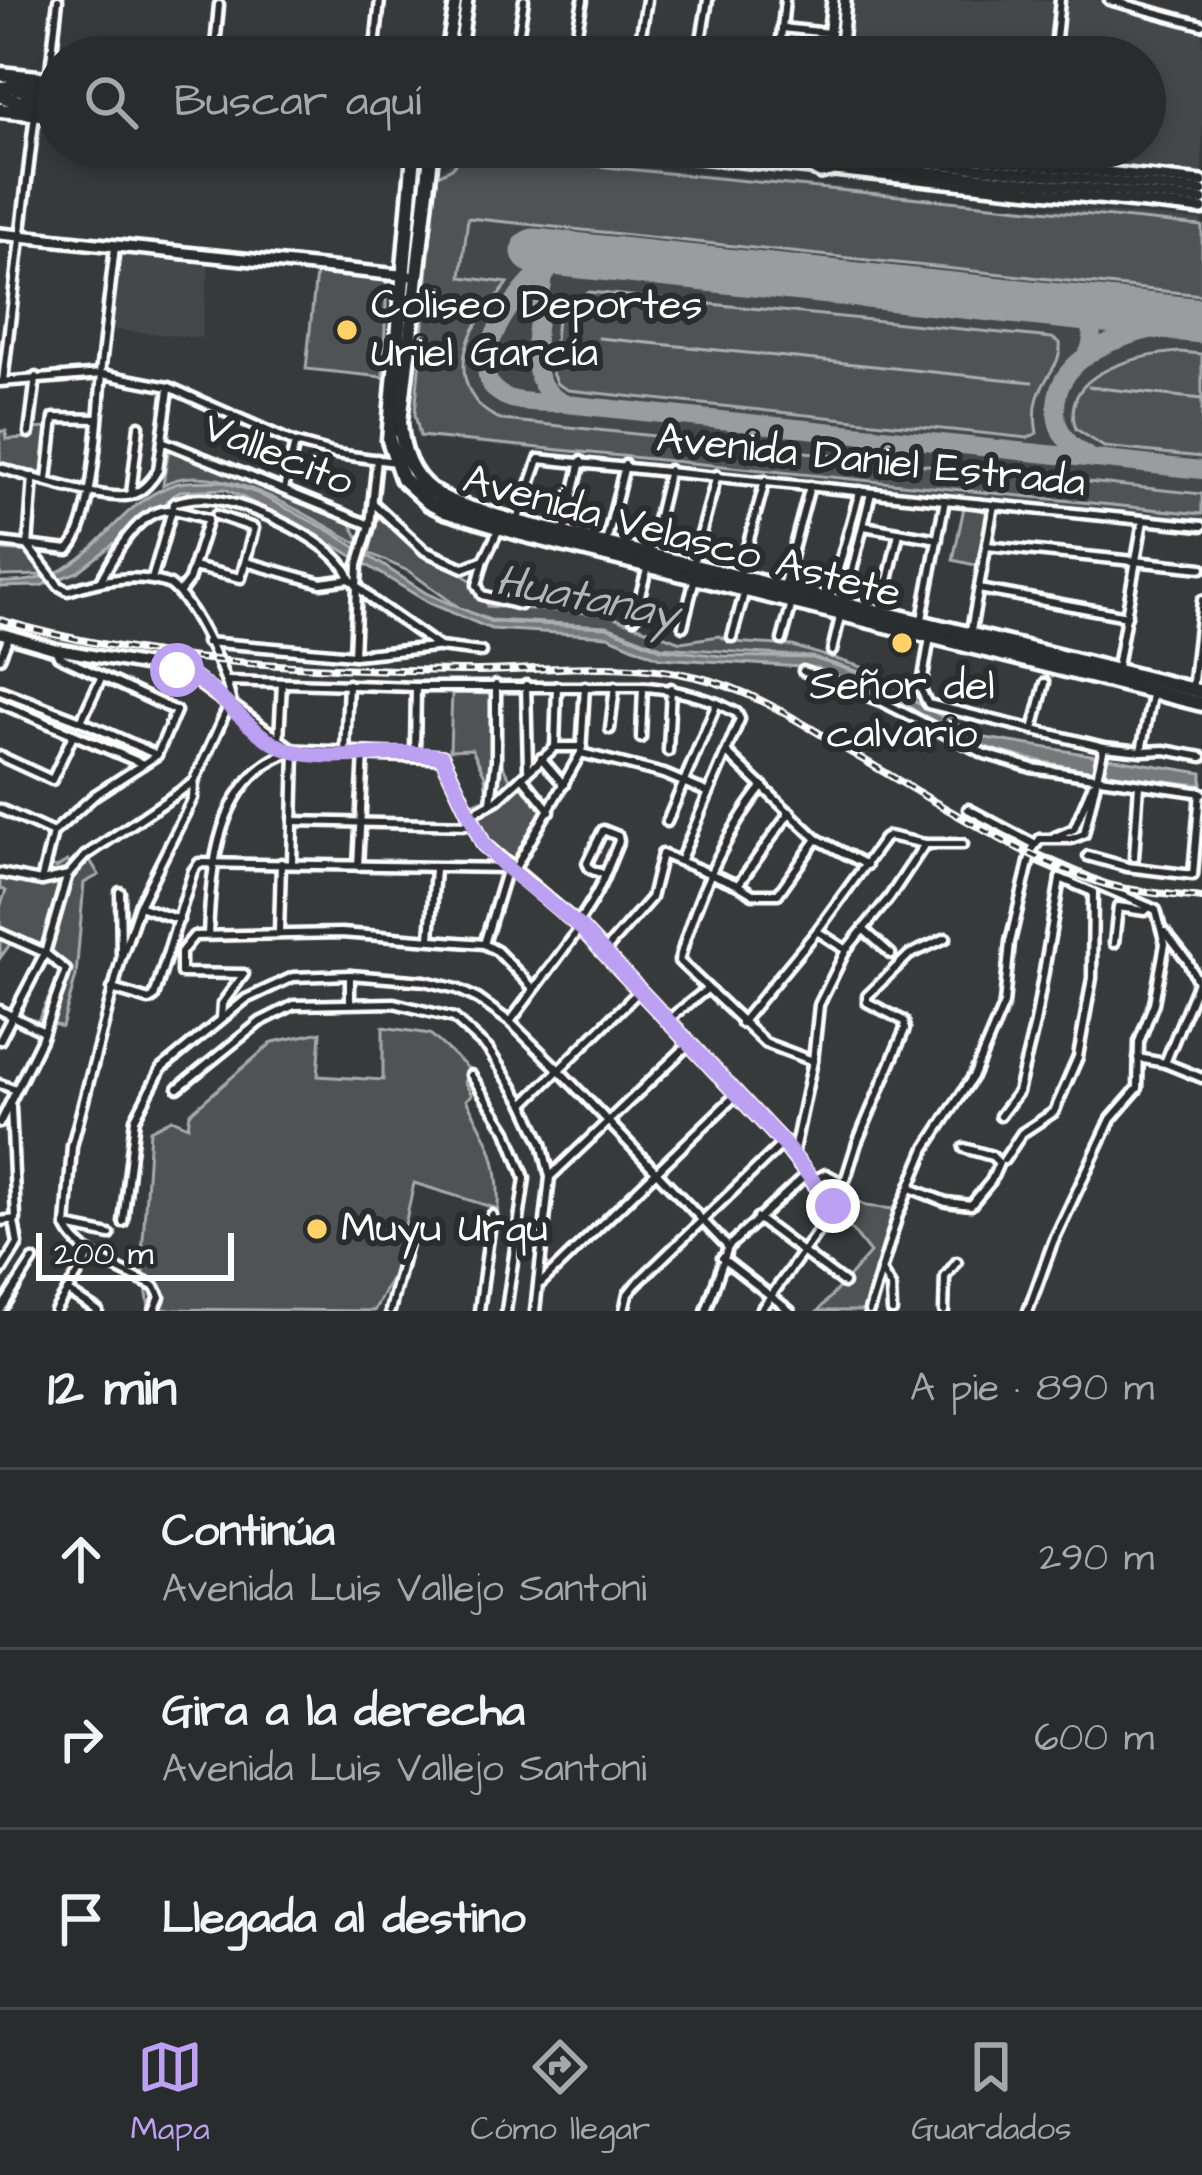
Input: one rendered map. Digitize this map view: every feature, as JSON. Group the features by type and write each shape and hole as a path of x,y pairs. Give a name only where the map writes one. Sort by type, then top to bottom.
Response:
{"highway":[{"path":"1,89 36,83"},
{"path":"1,89 36,105"},
{"path":"0,110 35,114"},
{"name":"Avenida Velasco Astete","path":"410,168 402,478 429,503 499,527 564,533 648,560"},
{"name":"Avenida Velasco Astete","path":"410,276 433,168"},
{"name":"Avenida Velasco Astete","path":"401,462 444,500 516,526 792,602 880,612 969,640 1154,686 1197,691"},
{"name":"Avenida Velasco Astete","path":"693,573 739,576 783,587 930,637 969,640 1117,671 1202,704"}],"main road":[{"path":"449,36 455,0"},
{"path":"462,36 467,0"},
{"path":"828,36 833,0"},
{"path":"842,36 845,0"},
{"path":"829,28 843,24"},
{"path":"1,89 36,95"},
{"path":"894,168 1016,190 1202,209"},
{"path":"937,168 1202,200"},
{"path":"996,174 1009,168"},
{"path":"1061,168 1202,186"},
{"path":"1089,171 1111,186"},
{"path":"996,174 1016,190"},
{"path":"1086,198 1111,186 1202,186"},
{"path":"0,234 410,276"},
{"path":"4,634 55,649 185,673 278,744 294,751 438,755 445,759 484,845 579,926 783,1143 834,1210"}],"street":[{"path":"56,36 58,0"},
{"path":"376,36 380,0"},
{"path":"518,36 524,0"},
{"path":"576,36 584,0"},
{"path":"641,36 647,0"},
{"path":"702,36 708,0"},
{"path":"780,36 785,0"},
{"path":"1056,36 1060,0"},
{"path":"1109,0 1202,25"},
{"path":"216,36 219,4"},
{"path":"782,28 829,28"},
{"path":"35,114 2,382 101,374 169,388 295,442 401,462"},
{"path":"0,542 68,550 75,544 89,491 115,247"},
{"path":"29,433 36,377"},
{"path":"0,468 89,491 130,495 153,482 169,388"},
{"path":"47,481 54,418 97,419"},
{"path":"130,495 140,426"},
{"name":"Vallecito","path":"162,441 370,525"},
{"path":"284,489 295,442"},
{"name":"Avenida Daniel Estrada","path":"516,526 539,459 1202,526"},
{"path":"355,655 358,565 367,544 377,460"},
{"path":"564,533 581,461"},
{"path":"606,543 626,465"},
{"path":"634,618 669,470"},
{"path":"683,626 717,475"},
{"path":"33,477 28,546 59,586 68,591 101,580 152,579 180,592 228,681 230,709 194,782 193,798 139,906 121,959 72,1146 66,1223 71,1238 155,1287 160,1297 154,1311"},
{"path":"739,576 765,481"},
{"path":"783,587 810,486"},
{"path":"832,651 860,491"},
{"path":"838,605 871,493"},
{"path":"152,579 176,502 206,498 263,514 339,558 358,589 439,647"},
{"path":"921,622 945,500"},
{"path":"373,503 424,551 442,561 464,568 484,560"},
{"path":"969,640 994,505"},
{"path":"101,580 138,526 152,514 172,510 208,519 180,592"},
{"path":"193,567 238,580 246,562 254,528 216,515"},
{"path":"1117,671 1143,520"},
{"path":"863,526 938,539"},
{"path":"499,527 477,585 482,595 520,605"},
{"path":"880,612 899,533"},
{"path":"987,546 1202,568"},
{"path":"246,562 321,583 350,579"},
{"path":"980,589 1126,616"},
{"path":"732,637 745,590"},
{"path":"1197,691 1202,600"},
{"path":"782,640 792,602"},
{"path":"0,658 4,634"},
{"path":"930,637 921,690 924,700 1103,749 1166,750 1202,757"},
{"path":"206,642 355,655 439,647 482,652"},
{"path":"41,881 53,833 95,795 157,755 175,709 58,656 55,649"},
{"path":"803,671 883,702 985,754 1032,768 1201,792 1193,875 1126,867 1088,856"},
{"path":"81,721 101,677"},
{"path":"228,681 670,688 717,704 740,716 681,860"},
{"path":"278,744 282,683"},
{"path":"1033,730 1045,683"},
{"path":"345,754 348,684"},
{"path":"526,685 529,768"},
{"path":"490,806 496,761 496,686"},
{"path":"555,747 557,686"},
{"path":"484,944 510,871 550,811 581,750 585,686"},
{"path":"610,729 615,686"},
{"path":"1141,751 1154,686"},
{"path":"415,755 416,687"},
{"path":"641,737 643,687"},
{"path":"668,751 670,688"},
{"path":"0,690 157,755"},
{"path":"0,704 143,764"},
{"path":"667,822 717,704"},
{"path":"0,756 52,780 74,735"},
{"path":"292,821 470,820 555,747 581,750 710,793"},
{"path":"968,809 1037,842 1084,834 1103,749"},
{"path":"208,935 211,862 222,825 245,788 266,766 294,751 292,863"},
{"path":"358,866 364,754"},
{"path":"728,754 817,839 867,865"},
{"path":"541,758 564,784"},
{"path":"520,776 550,811"},
{"path":"0,1040 44,952 68,875 85,856 194,782"},
{"path":"1133,857 1139,784"},
{"path":"763,786 742,812 712,872 679,959 765,1043 813,1061"},
{"path":"0,809 53,833"},
{"path":"738,885 790,812"},
{"path":"510,1022 579,926 605,875 620,838 602,830 587,863 605,875"},
{"path":"741,1023 889,836 925,844 963,844"},
{"path":"603,952 650,898 662,854 754,894 778,894 817,839"},
{"path":"868,1311 932,1135 974,1075 1004,1004 1010,942 1037,842"},
{"path":"793,1155 819,1006 846,950 925,844"},
{"path":"1004,1160 1022,1133 1054,1112 1083,1039 1092,978 1093,892 1030,855"},
{"path":"112,988 152,1000 199,863 510,871"},
{"path":"279,932 281,863"},
{"path":"430,938 435,868"},
{"path":"0,873 41,881 68,875"},
{"path":"1061,874 1153,909 1187,960 1200,984 1165,1063"},
{"path":"1000,1116 1018,1092 1061,874"},
{"path":"120,892 121,959"},
{"path":"139,906 178,920"},
{"path":"1114,943 1118,907 1153,909"},
{"path":"864,930 890,954"},
{"path":"817,931 846,950"},
{"path":"220,1018 222,1004 244,974 188,975 180,971 180,954 188,940 279,932 484,944 533,988"},
{"path":"1028,1311 1053,1242 1111,1119 1138,1088 1138,1058 1154,1003 1165,932"},
{"path":"0,933 44,952 66,970 0,1123"},
{"path":"706,1311 728,1247 757,1218 811,1176 821,1174 841,1182 846,1178 905,1029 904,1021 867,1002 867,996 909,955 946,938"},
{"path":"350,975 350,1003"},
{"path":"123,1222 135,1119 161,1069 220,1018 278,981 350,975 425,981 457,989 510,1022 728,1247"},
{"path":"668,1020 708,988"},
{"path":"524,1104 639,991"},
{"path":"178,1088 279,1010 311,1003 394,1003 454,1018 488,1049 524,1104 542,1143 550,1177 535,1311"},
{"path":"0,1010 42,1031"},
{"path":"550,1177 688,1045"},
{"path":"1138,1058 1202,1078"},
{"path":"471,1076 507,1131 525,1178 506,1311"},
{"path":"0,1084 16,1090"},
{"path":"540,1284 737,1094"},
{"path":"0,1274 18,1244 10,1103"},
{"path":"625,1311 628,1294 636,1284 783,1143"},
{"path":"910,1188 946,1202 971,1205 992,1180 999,1163 992,1156 964,1148"},
{"path":"0,1164 14,1164"},
{"path":"760,1311 834,1210"},
{"path":"479,1311 492,1215"},
{"path":"757,1218 844,1283"},
{"path":"0,1222 14,1221"},
{"path":"66,1223 110,1235"},
{"path":"390,1311 410,1231"},
{"path":"55,1311 91,1253"},
{"path":"722,1258 790,1311"},
{"path":"12,1311 1,1307 33,1260"},
{"path":"944,1311 945,1277 957,1262"},
{"path":"881,1271 891,1287 892,1311"},
{"path":"67,1291 98,1311"}],"shaded area":[{"path":"843,0 1110,0 1202,26 1202,188 1005,168 1166,168 1166,36 839,36"},
{"path":"443,168 648,168 1202,220 1202,520 417,438 411,401 434,174"},
{"path":"452,168 616,168 1202,226 1202,295 468,218 461,277 508,283 472,332 464,365 474,398 503,420 1202,494 1202,514 420,436 415,414 436,176"},
{"path":"114,255 209,265 201,338 106,329"},
{"name":"Coliseo Deportes Uriel García","path":"316,273 387,281 383,377 306,369"},
{"path":"590,292 1052,338 1060,343 1059,353 1037,402 1037,433 1028,438 568,390 557,384 552,373 557,318 573,299"},
{"path":"1202,354 1202,457 1104,447 1076,429 1073,409 1090,380 1144,357"},
{"path":"47,428 42,474 0,464 0,431 6,431 7,439 28,438 32,429"},
{"path":"169,447 349,521 364,547 237,484 185,478 163,485"},
{"path":"222,481 257,493 332,532 426,593 492,622 607,627 661,649 722,656 813,658 868,676 980,737 1202,773 1202,785 1104,774 967,742 901,702 817,668 660,658 608,636 491,629 429,603 313,532 225,489 180,491 78,572 40,586 0,587 0,582 33,580 79,559 130,510 175,484"},
{"path":"964,507 988,512 979,566 953,560"},
{"path":"380,510 415,546 487,590 487,606 605,614 681,642 719,636 733,642 793,646 868,669 917,696 914,701 873,676 812,657 661,647 607,626 490,620 461,609 410,572 369,553"},
{"path":"0,550 31,552 47,575 0,576"},
{"path":"0,691 81,722 141,754 138,757 0,698"},
{"path":"452,693 493,694 497,756 512,782 521,781 546,813 516,864 488,839 472,804 487,798 485,776 472,749 450,750"},
{"path":"88,857 99,875 84,883 76,976 62,1027 39,1019 62,970 47,961 51,949 16,936 0,958 0,907 6,891 0,888 0,878 31,885 44,876 47,864 56,868 67,861 72,868"},
{"path":"383,1027 430,1034 471,1071 464,1081 472,1095 466,1100 492,1152 498,1209 414,1183 395,1271 374,1311 149,1309 142,1256 150,1130 172,1119 188,1126 190,1113 273,1042 321,1032 318,1076 383,1080"},
{"path":"825,1182 866,1206 894,1209 865,1311 818,1311 870,1253 840,1215"}],"waterway":[{"path":"599,338 1032,382"},
{"path":"1089,387 1202,399"},
{"name":"Huatanay","path":"289,518 328,540"}],"taxiway":[{"path":"582,256 555,262 544,277 536,339 542,384 566,404 1202,470"},
{"path":"544,269 508,310 486,365 489,380 505,397 557,403"},
{"path":"1061,306 1078,313 1088,325 1092,339 1086,357"},
{"path":"1088,456 1066,438 1057,420 1059,389 1070,370 1087,356 1131,335 1198,320"}],"runway":[{"path":"534,251 1202,321"}],"railway":[{"path":"0,620 113,646 287,666 490,671 610,667 697,677 777,709 984,830 1055,865 1121,888 1202,898"}],"place":[{"name":"Coliseo Deportes Uriel García","path":"347,330"},
{"name":"Señor del calvario","path":"902,643"},
{"name":"Muyu Urqu","path":"317,1229"}],"route":[{"path":"177,670 292,751 442,757 484,845 580,927 783,1143 833,1206"}]}
